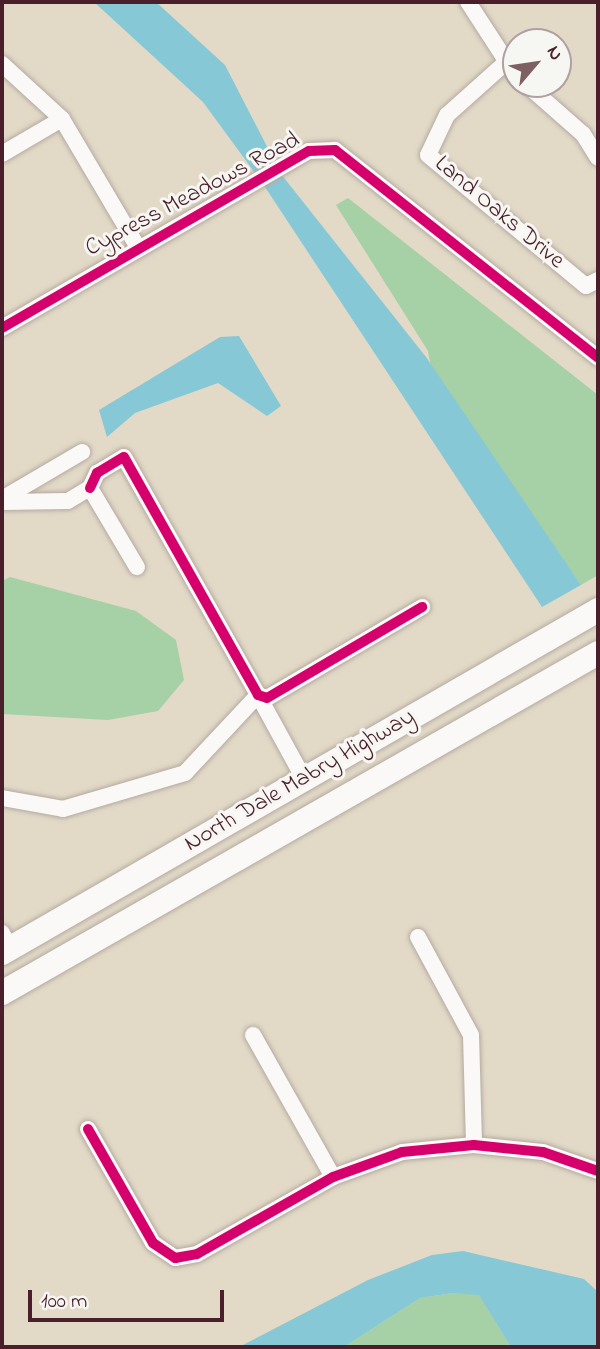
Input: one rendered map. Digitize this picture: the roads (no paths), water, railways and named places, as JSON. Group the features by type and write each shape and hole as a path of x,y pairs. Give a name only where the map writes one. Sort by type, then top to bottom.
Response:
{"main road":[{"name":"North Dale Mabry Highway","path":"4,949 598,610"},
{"path":"534,690 572,650 598,635"},
{"name":"North Dale Mabry Highway","path":"2,993 598,653"}],"street":[{"path":"487,2 472,8 502,63"},
{"name":"Cypress Meadows Road","path":"2,64 62,119 137,246"},
{"name":"Land Oaks Drive","path":"502,66 447,115 428,155 586,286 598,280"},
{"path":"542,98 583,134 598,158"},
{"path":"2,154 62,119"},
{"name":"Cypress Meadows Road","path":"2,328 137,246 309,151 335,150 598,358"},
{"path":"2,500 82,452"},
{"path":"2,500 68,501 90,488 97,473 124,457 304,779"},
{"path":"90,488 137,567"},
{"path":"258,695 267,698 422,607"},
{"path":"2,798 63,809 185,773 258,695"},
{"path":"418,937 471,1035 474,1145"},
{"path":"253,1035 333,1177"},
{"path":"88,1129 153,1243 175,1258 197,1254 333,1177 402,1152 474,1145 543,1152 598,1171"}],"water":[{"path":"94,2 156,2 225,65 275,162 255,173 203,102"},
{"path":"281,174 426,357 581,585 542,607 263,184"},
{"path":"239,336 281,406 267,416 218,383 135,413 107,437 99,410 220,337"},
{"path":"463,1251 584,1279 598,1292 598,1347 511,1347 479,1295 453,1293 420,1298 344,1347 239,1347 368,1280 432,1255"}]}
